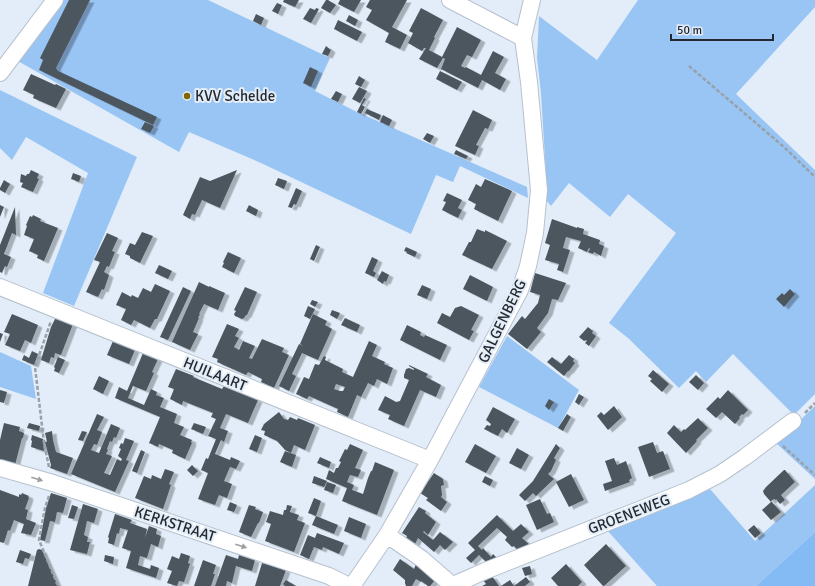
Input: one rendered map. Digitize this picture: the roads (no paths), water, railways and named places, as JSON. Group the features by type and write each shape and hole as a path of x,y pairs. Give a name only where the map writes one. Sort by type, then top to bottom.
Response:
{"street":[{"path":"0,73 55,0"},
{"path":"450,0 523,38"},
{"name":"GALGENBERG","path":"352,586 387,535 430,460 520,290 528,266 535,233 539,190 529,82 523,38 532,0"},
{"name":"HUILAART","path":"0,287 430,460"},
{"name":"GROENEWEG","path":"453,586 485,571 688,490 720,474 745,458 793,421"},
{"name":"KERKSTRAAT","path":"0,468 52,483 330,576 349,586"},
{"path":"387,535 422,559 453,586"}],"place":[{"name":"KVV Schelde","path":"187,96"}]}
